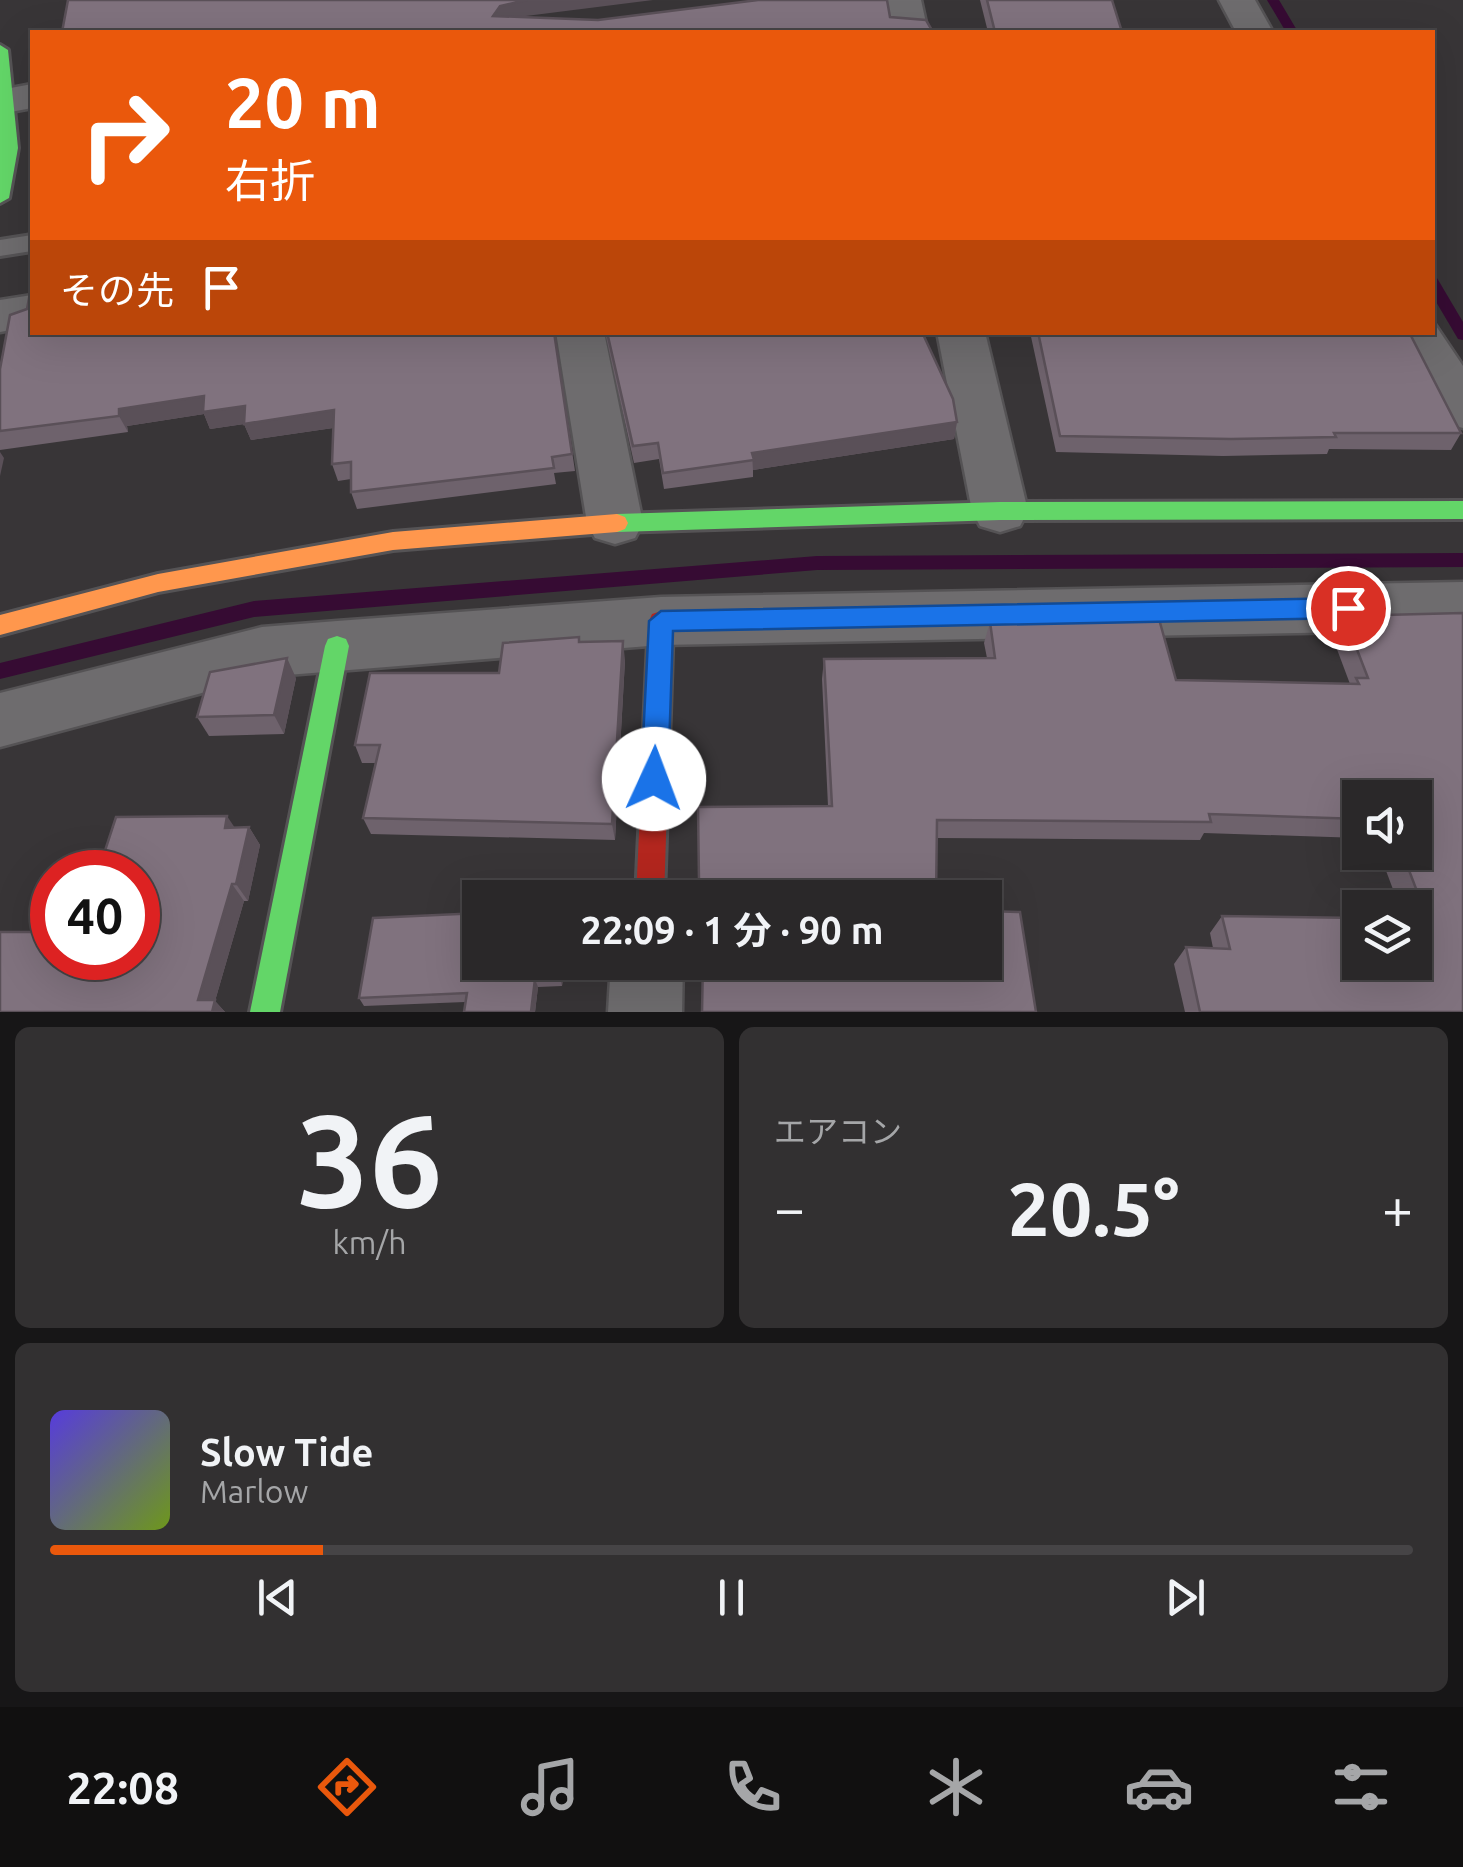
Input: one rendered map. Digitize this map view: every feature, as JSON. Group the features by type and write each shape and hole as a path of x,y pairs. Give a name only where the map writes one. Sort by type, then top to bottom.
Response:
{"street":[{"path":"903,0 910,30"},
{"path":"1237,0 1253,30"},
{"path":"0,50 13,99 10,148 0,198"},
{"path":"0,316 30,312"},
{"path":"581,335 615,523"},
{"path":"962,335 1000,511"},
{"path":"1421,335 1463,410"},
{"path":"0,625 158,584 394,541 615,523 1000,511 1463,510"},
{"path":"0,720 262,652 338,646 661,621 1463,606"},
{"path":"651,880 661,621"},
{"path":"265,1012 338,646"},
{"path":"645,1012 646,980"}],"lane":[{"path":"0,248 30,243"}],"building":[{"path":"68,0 527,0 500,6 493,16 598,20 758,0 887,0 890,17 926,20 932,30 62,30"},
{"path":"987,0 1112,0 1121,30 994,30"},
{"path":"30,293 30,335 554,335 572,454 552,457 554,468 351,492 351,462 332,464 334,410 244,424 245,406 203,412 204,396 119,409 119,416 0,431 0,369 10,315 27,309"},
{"path":"608,335 923,335 953,399 957,422 752,453 754,460 663,473 658,443 633,446"},
{"path":"1039,335 1411,335 1461,433 1334,433 1336,437 1231,439 1060,436"},
{"path":"1463,613 1463,1012 1200,1012 1186,947 1230,949 1222,916 1342,918 1342,980 1432,980 1432,890 1417,890 1409,870 1432,870 1432,780 1342,780 1342,818 1209,814 1211,822 937,820 936,880 699,880 698,807 832,806 824,659 995,658 990,622 1159,619 1176,680 1359,684 1356,678 1368,678 1344,616"},
{"path":"579,637 579,642 623,641 612,824 363,818 380,745 355,745 370,673 499,673 503,643"},
{"path":"287,658 274,715 197,717 210,672"},
{"path":"227,816 225,828 249,827 236,884 232,884 198,1000 215,1000 212,1012 0,1012 0,932 30,932 30,980 160,980 160,850 105,850 116,817"},
{"path":"1002,911 1020,912 1036,1012 702,1012 703,980 1002,980"},
{"path":"462,914 462,980 535,980 531,1012 464,1012 467,993 359,998 373,918"}],"waterway":[{"path":"1273,0 1291,30"},
{"path":"1435,286 1463,335"},
{"path":"0,671 254,609 817,563 1463,560"}],"traffic: fast":[{"path":"0,50 10,148 0,198"},
{"path":"617,523 1000,511 1463,510"},
{"path":"265,1012 337,646"}],"traffic: slow":[{"path":"0,625 158,583 393,541 617,523"}],"traffic: jam":[{"path":"651,880 661,621"}],"route":[{"path":"654,779 661,621 1348,608"}]}
